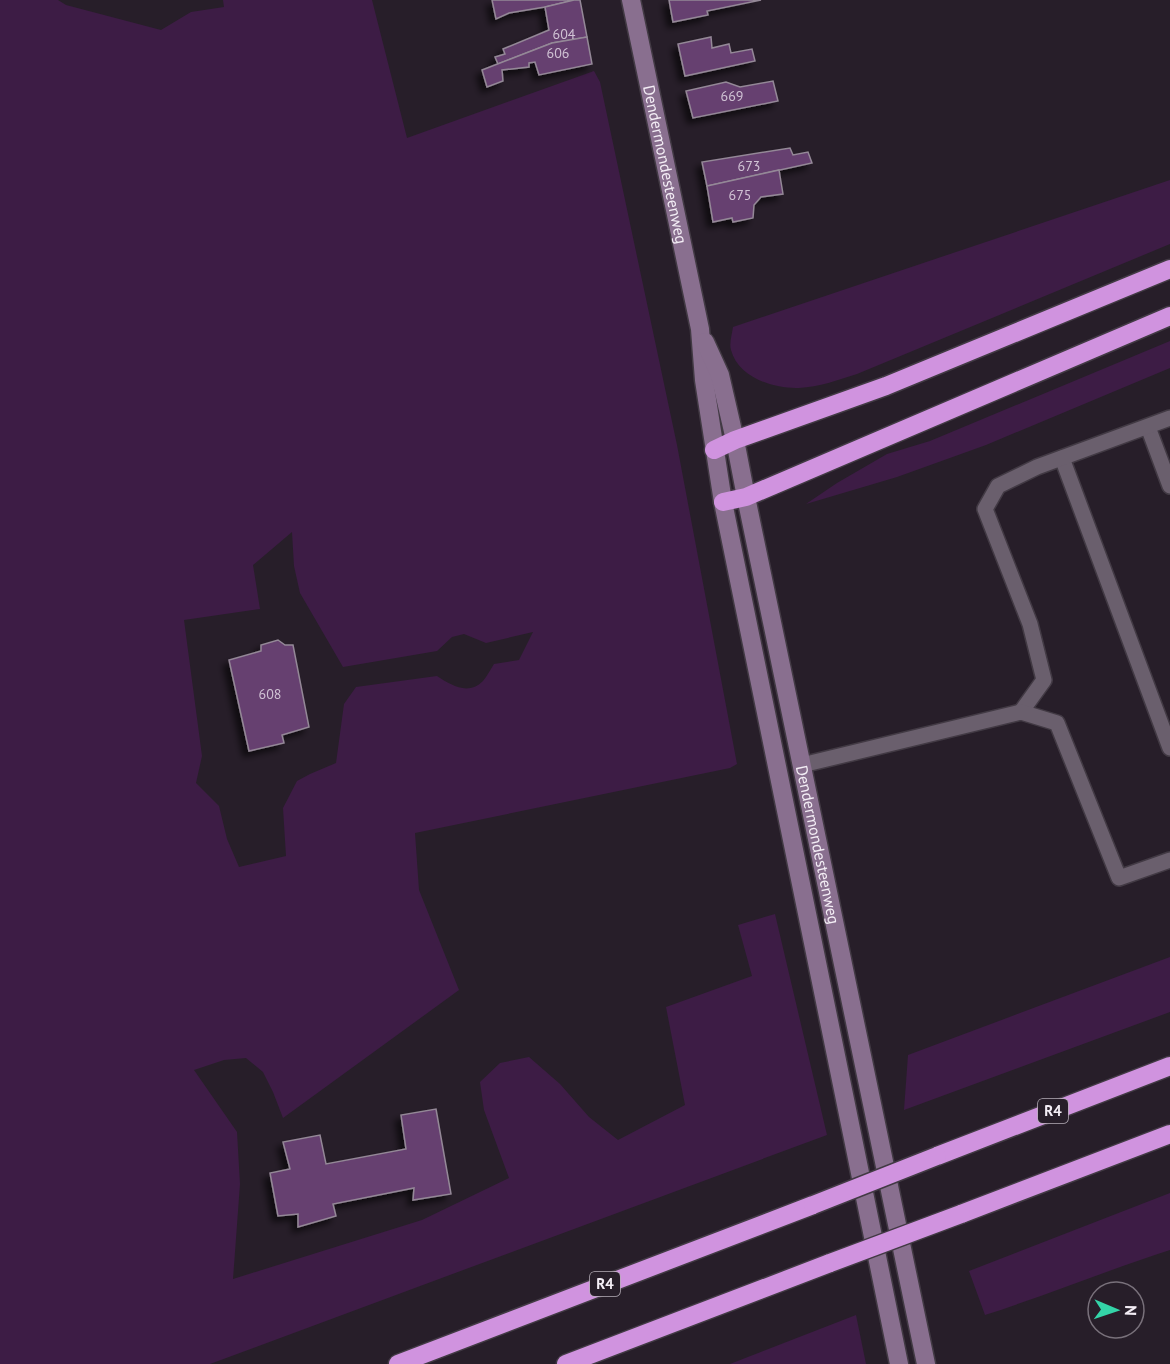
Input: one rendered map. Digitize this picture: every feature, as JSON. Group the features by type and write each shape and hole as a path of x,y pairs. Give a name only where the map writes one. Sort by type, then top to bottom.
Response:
{"highway":[{"path":"714,450 735,440 886,386 1170,269"},
{"path":"723,502 746,497 1170,316"},
{"name":"R4","path":"398,1364 1170,1066"},
{"path":"566,1364 1170,1134"}],"main road":[{"name":"Dendermondesteenweg","path":"631,0 700,329 704,380 723,502 899,1364"},
{"name":"Dendermondesteenweg","path":"700,329 720,375 735,440 926,1364"}],"lane":[{"path":"1022,712 1044,680 1030,624 986,509 998,486 1037,467 1170,418"},
{"path":"1148,426 1170,486"},
{"path":"1062,458 1170,748"},
{"path":"802,765 1022,712 1057,723 1119,878 1170,860"}],"shaded area":[{"path":"0,0 58,0 66,5 161,30 191,12 224,7 223,0 372,0 407,138 594,71 600,82 677,445 737,764 730,768 415,833 419,890 459,990 283,1118 263,1072 246,1058 224,1060 194,1070 237,1132 240,1184 233,1279 422,1220 509,1178 484,1110 480,1082 500,1063 529,1057 560,1084 589,1117 618,1140 685,1105 666,1007 752,976 738,925 775,914 827,1135 210,1364 0,1364","holes":["292,532 294,566 300,593 343,667 437,651 452,637 464,634 486,643 533,632 519,660 494,664 483,681 471,688 460,688 437,676 356,687 344,704 336,763 297,781 283,808 286,856 239,867 227,839 219,806 196,783 202,756 184,620 260,609 253,565"]},
{"path":"1170,180 1170,244 857,374 814,386 789,388 778,386 758,380 749,374 735,359 731,350 733,327"},
{"path":"1170,341 1170,368 986,445 872,486 897,477 806,504 887,454 930,441"},
{"path":"1170,957 1170,1012 904,1110 908,1055"},
{"path":"1170,1193 1170,1250 985,1315 969,1271"},
{"path":"856,1315 866,1364 730,1364"}],"building":[{"path":"492,0 574,0 509,13 496,19"},
{"path":"580,0 587,37 552,43 498,64 495,57 505,54 503,49 549,30 545,7"},
{"path":"669,0 761,0 707,11 708,15 673,22"},
{"path":"587,37 592,64 539,75 535,62 529,63 529,67 502,70 503,81 487,87 482,70 552,43"},
{"path":"711,37 712,48 729,44 731,53 752,49 755,61 685,76 678,44"},
{"path":"773,81 778,101 693,118 686,91 726,82 740,87"},
{"path":"790,148 793,155 808,152 812,163 707,186 702,162"},
{"path":"779,170 783,194 761,197 754,205 753,218 733,222 732,218 713,222 707,186"},
{"path":"278,640 285,645 293,645 309,727 282,735 284,743 249,751 229,660 261,651 261,645"},
{"path":"436,1109 451,1194 413,1200 414,1188 333,1204 336,1216 298,1227 298,1214 278,1216 270,1173 290,1169 283,1142 320,1135 326,1164 406,1149 401,1115"}]}
